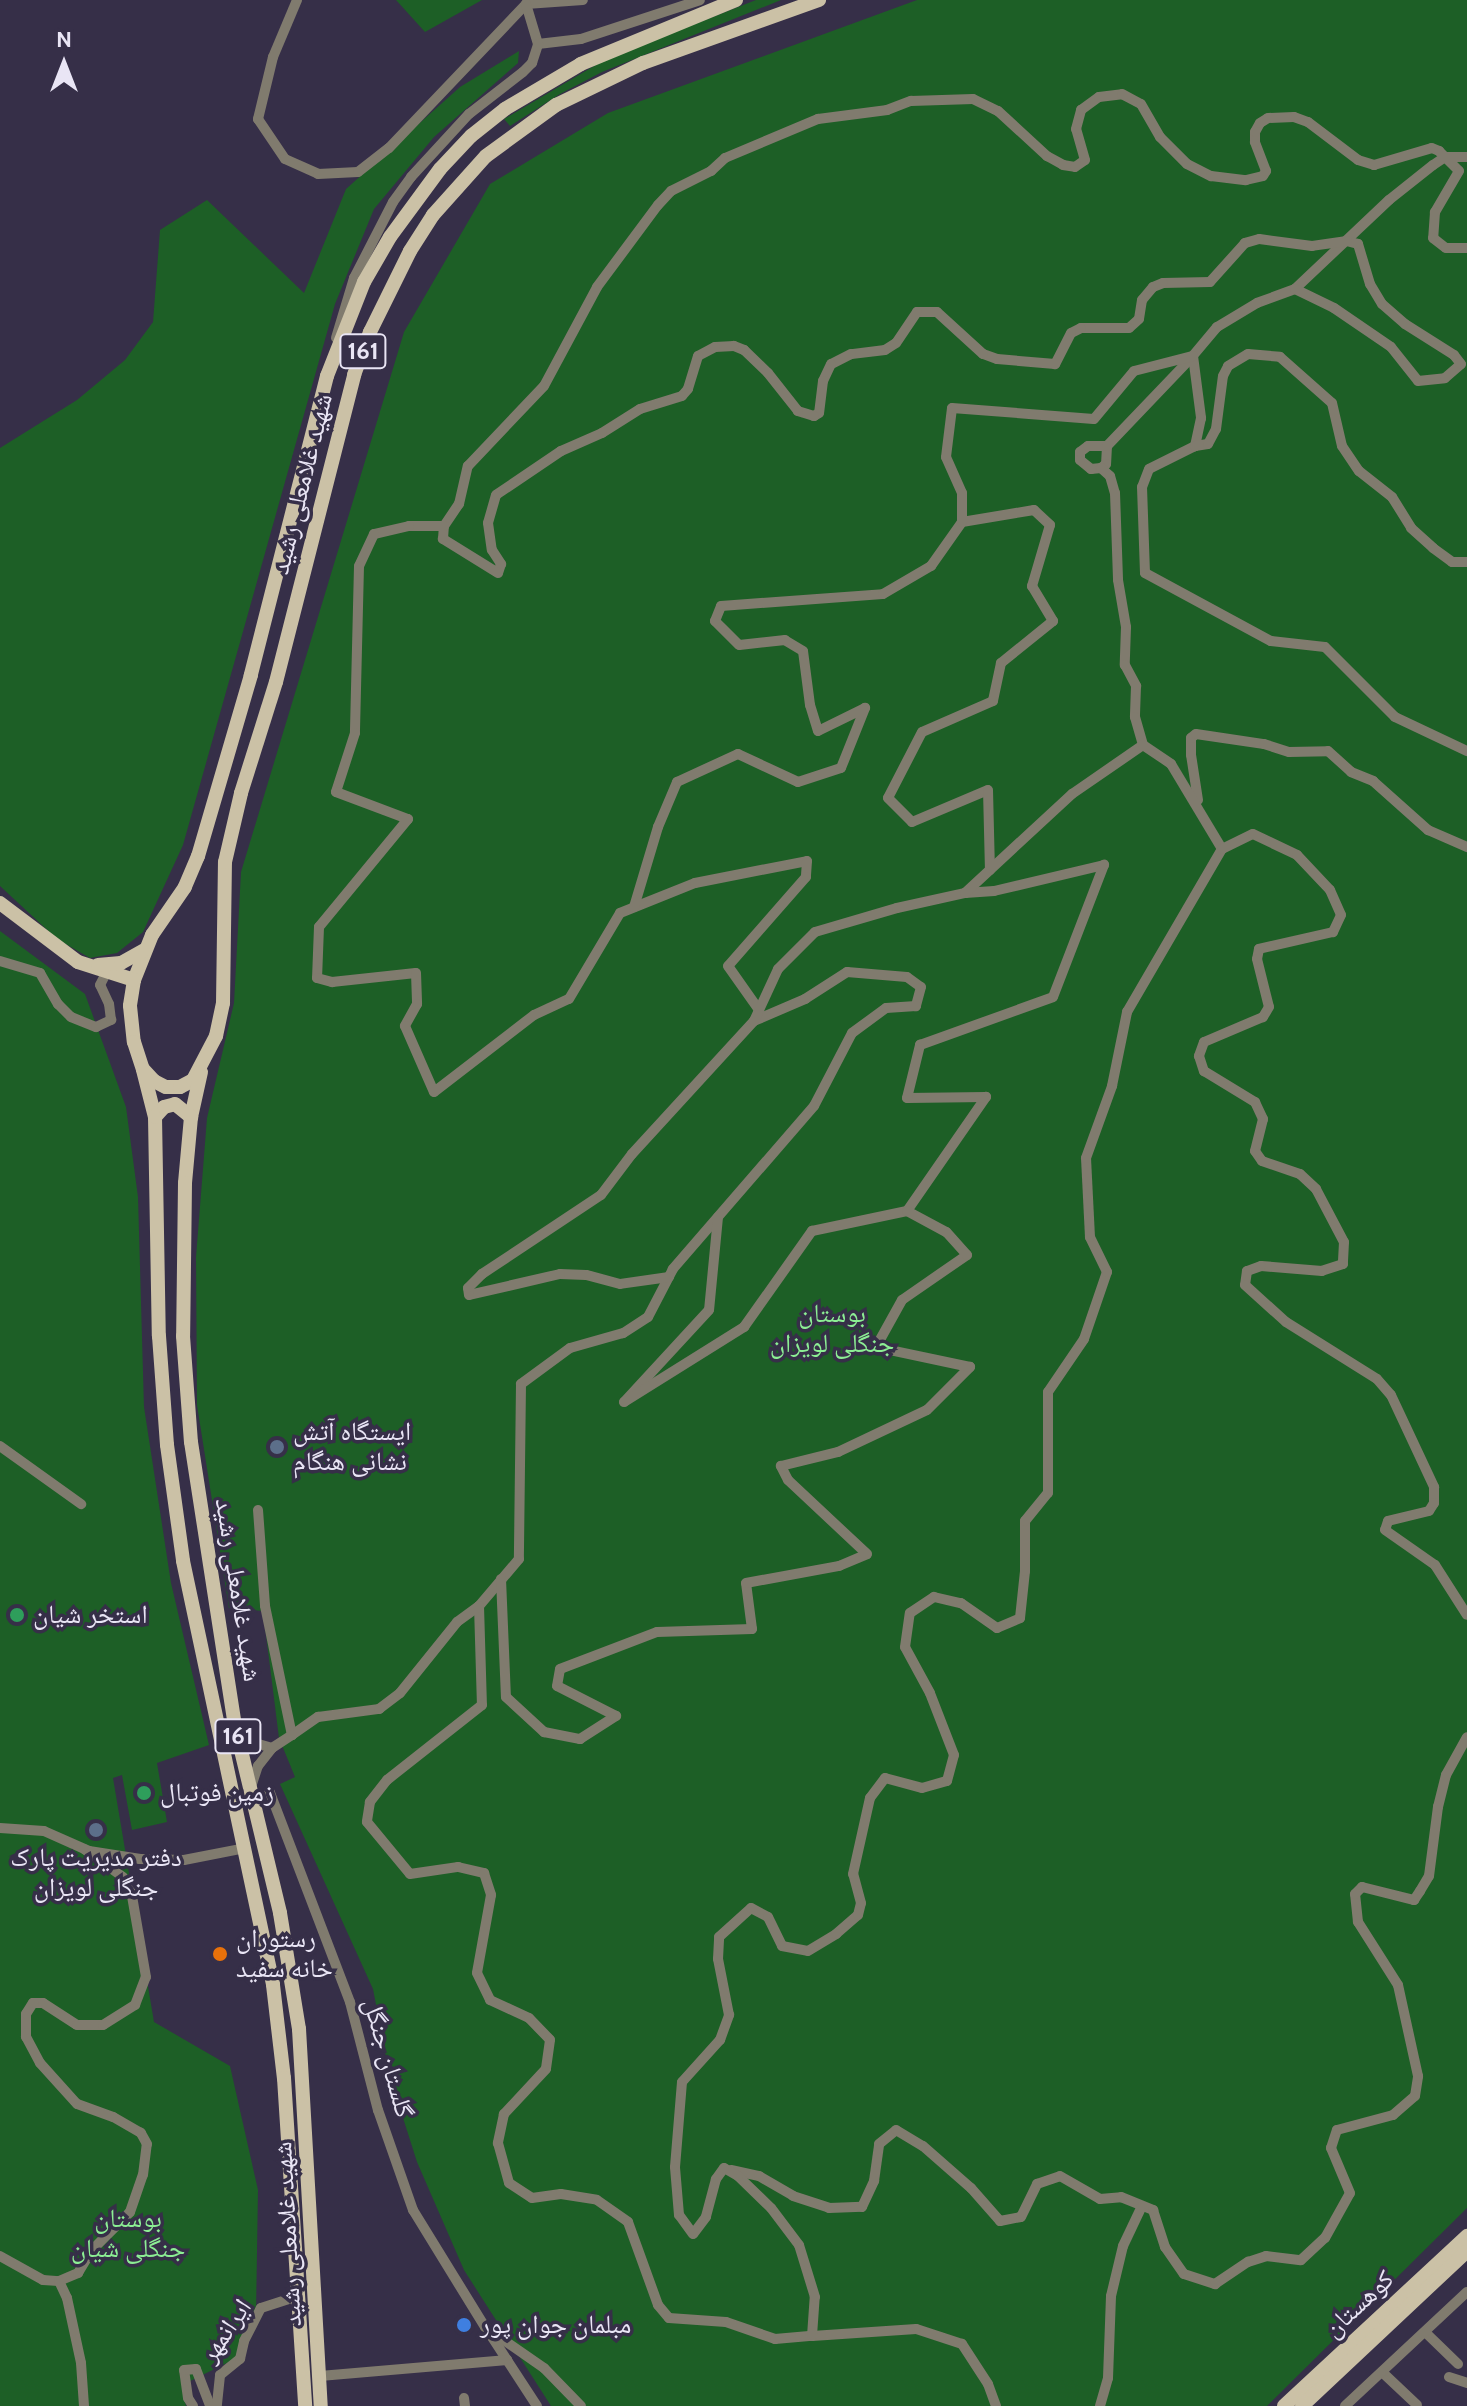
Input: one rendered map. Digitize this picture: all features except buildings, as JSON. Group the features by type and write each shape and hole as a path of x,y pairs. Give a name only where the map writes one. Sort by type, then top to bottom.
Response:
{"main road":[{"name":"شهید غلامعلی رشید","path":"305,2406 279,2031 245,1848 183,1561 167,1445 159,1336 155,1117 131,1025 134,980 144,950 185,887 211,818 327,376 364,282 390,237 414,201 471,136 516,101 581,64 736,0"},
{"name":"شهید غلامعلی رشید","path":"321,2406 299,2029 280,1913 236,1729 207,1557 186,1388 185,1183 191,1117 203,1064 216,1036 223,1003 221,937 225,862 241,793 276,682 354,375 380,310 410,251 433,215 486,156 556,105 643,63 819,0"},
{"path":"0,903 78,962 134,980"},
{"path":"78,962 107,966 121,963 144,950"},
{"path":"143,1069 166,1087 180,1087 193,1080 203,1064"},
{"path":"155,1117 164,1107 175,1104 191,1117"},
{"name":"کوهستان","path":"1284,2406 1467,2236"},
{"name":"کوهستان","path":"1302,2406 1467,2251"}],"street":[{"path":"297,0 273,57 258,119 285,159 318,174 358,172 389,148 526,4 583,0"},
{"path":"538,44 581,39 700,0"},
{"path":"327,376 345,300 367,248 393,202 459,124 532,63 538,44 526,4"},
{"path":"1295,289 1334,308 1391,347 1418,381 1431,383 1454,372 1461,364 1454,355 1405,324 1382,304 1370,284 1358,244 1347,241 1312,246 1275,239 1245,243 1210,282 1163,283 1153,287 1142,300 1139,319 1129,328 1081,328 1071,333 1055,364 997,359 983,354 937,312 917,312 896,343 885,350 851,354 831,364 823,381 819,413 814,416 798,411 768,373 744,350 734,346 715,347 698,356 688,389 682,396 640,409 602,433 561,451 496,495 488,523 492,550 501,564 498,573 443,539 444,526 459,504 468,466 544,386 597,287 658,205 671,191 711,171 725,158 796,126 834,115 887,110 911,101 973,99 998,111 1047,156 1075,167 1085,160 1076,129 1081,110 1099,97 1122,94 1141,104 1160,137 1187,164 1211,176 1246,180 1263,176 1265,163 1255,142 1255,132 1268,118 1279,116 1308,122 1358,160 1374,165 1432,148 1459,171 1435,212 1433,238 1446,248 1467,248"},
{"path":"1107,446 1088,446 1080,452 1080,460 1091,469 1106,464 1107,446 1217,327 1257,303 1295,289 1389,200 1445,157 1467,157"},
{"path":"1467,562 1452,562 1433,548 1411,528 1392,497 1359,471 1342,446 1332,403 1280,357 1248,354 1228,366 1223,376 1216,429 1208,444 1195,446 1149,469 1142,487 1145,573 1271,641 1325,647 1395,717 1467,751"},
{"path":"634,907 658,827 677,782 738,754 798,782 841,768 865,708 818,731 810,705 803,651 785,640 739,645 715,621 721,606 883,594 931,566 962,522 962,493 946,457 952,408 1094,419 1134,371 1193,356"},
{"path":"1193,356 1201,418 1195,446"},
{"path":"1101,468 1110,476 1115,493 1118,580 1126,627 1125,665 1136,686 1135,717 1143,745 1171,764 1199,806 1222,849"},
{"path":"962,522 1034,510 1050,525 1032,586 1053,621 1001,663 993,701 922,732 888,798 912,822 988,790 990,870"},
{"path":"444,526 409,526 374,534 359,566 355,733 336,792 408,819 319,927 317,978 332,982 416,973 417,1004 405,1026 434,1092 534,1015 569,999 620,913 695,883 807,861 806,877 728,966 757,1015"},
{"path":"1199,806 1191,755 1191,738 1196,734 1264,744 1289,752 1328,751 1351,772 1373,781 1428,830 1467,847"},
{"path":"965,893 1072,794 1143,745"},
{"path":"724,2168 716,2179 706,2217 693,2234 679,2215 675,2167 682,2082 720,2040 729,2015 718,1959 719,1937 751,1908 768,1917 782,1946 808,1951 836,1934 858,1915 861,1903 853,1874 870,1798 885,1778 922,1788 947,1781 954,1755 930,1693 905,1647 910,1613 934,1597 961,1603 997,1628 1020,1618 1025,1571 1025,1521 1048,1493 1048,1392 1084,1339 1107,1272 1090,1237 1086,1158 1112,1086 1127,1012 1222,849 1253,834 1297,855 1330,890 1341,915 1333,932 1259,949 1257,959 1269,1007 1263,1017 1204,1042 1199,1056 1204,1071 1255,1102 1263,1119 1255,1151 1262,1161 1300,1174 1316,1189 1344,1242 1343,1264 1322,1271 1261,1266 1247,1271 1245,1285 1286,1322 1377,1379 1391,1395 1434,1487 1434,1503 1429,1511 1388,1521 1385,1530 1435,1565 1467,1615"},
{"path":"669,1277 620,1284 586,1275 560,1274 469,1295 468,1288 601,1195 632,1154 757,1015 778,969 815,932 897,908 965,893 994,891 1104,865 1053,997 920,1045 907,1098 986,1097 907,1211"},
{"path":"0,961 40,973 58,1004 71,1017 96,1027 111,1020 109,1004 100,985 106,973"},
{"path":"252,1799 252,1777 272,1748 318,1717 379,1709 400,1693 457,1622 479,1606 519,1559 521,1384 570,1348 623,1333 648,1317 669,1277 814,1106 852,1033 886,1008 916,1006 921,987 907,977 847,972 805,999 757,1015"},
{"path":"501,1579 506,1697 544,1732 580,1739 616,1716 557,1686 560,1669 657,1632 752,1629 746,1583 839,1566 867,1554 788,1480 781,1466 838,1452 927,1410 970,1367 876,1347 902,1300 967,1255 946,1232 907,1211 812,1231 744,1327 624,1402 709,1310 718,1216"},
{"path":"0,1446 81,1504"},
{"path":"258,1510 265,1606 292,1735"},
{"path":"479,1606 482,1705 387,1780 370,1802 367,1822 410,1874 458,1867 484,1873 491,1895 477,1973 490,2000 529,2018 550,2040 546,2069 504,2114 498,2143 509,2183 532,2198 561,2194 597,2200 628,2222 658,2305 669,2318 726,2322 775,2339 916,2329 962,2344 988,2384 996,2406"},
{"path":"236,1729 255,1743 272,1748"},
{"path":"724,2168 759,2176 793,2196 829,2208 862,2207 874,2181 879,2144 896,2130 935,2156 971,2188 1000,2221 1021,2217 1037,2184 1060,2176 1100,2199 1121,2197 1141,2208 1153,2210 1165,2247 1184,2274 1215,2284 1248,2262 1266,2256 1301,2260 1325,2238 1350,2193 1331,2148 1337,2130 1393,2115 1415,2096 1418,2076 1398,1985 1358,1922 1355,1894 1362,1887 1414,1900 1429,1876 1438,1807 1446,1775 1467,1737"},
{"name":"گلستان جنگل","path":"269,1790 350,2002 378,2110 413,2210 537,2406"},
{"path":"0,1828 44,1831 84,1849 123,1877 131,1890 146,1977 135,2005 103,2025 77,2025 43,2003 33,2003 26,2014 26,2037 40,2063 77,2104 136,2129 145,2139 147,2150 138,2197 130,2212 91,2251 78,2273 59,2281 43,2280 0,2256"},
{"path":"84,1849 140,1859 184,1860 245,1848"},
{"path":"724,2168 738,2176 771,2208 799,2245 815,2297 812,2336"},
{"path":"1100,2406 1108,2378 1111,2296 1123,2246 1141,2208"},
{"path":"59,2281 67,2298 81,2363 84,2406"},
{"path":"1346,2406 1467,2294"},
{"name":"ایرانمهر","path":"193,2406 188,2398 184,2370 196,2369 210,2406 217,2404 220,2375 240,2359 244,2341 261,2308 298,2296"},
{"name":"گلستان جنگل","path":"485,2327 544,2368 581,2406"},
{"path":"1425,2332 1458,2364"},
{"path":"320,2376 507,2360"},
{"path":"1382,2372 1417,2405"},
{"path":"1449,2377 1467,2383"}],"green space":[{"path":"396,0 482,0 425,32"},
{"path":"756,0 781,0 602,72 510,126 504,119 606,59"},
{"name":"بوستان جنگلی لویزان","path":"917,0 1467,0 1467,2208 1267,2406 551,2406 464,2270 417,2162 390,2077 373,1989 280,1784 295,1777 279,1738 263,1611 229,1608 197,1405 196,1257 207,1118 234,1003 241,872 404,332 490,184 608,113"},
{"path":"519,51 518,63 434,137 374,209 335,304 183,845 143,932 117,953 90,958 57,939 0,886 0,448 77,400 125,360 153,322 160,230 207,200 304,293 346,189 460,87"},
{"name":"بوستان جنگلی شیان","path":"0,931 85,994 126,1107 138,1197 144,1407 171,1583 209,1745 157,1763 167,1822 132,1830 122,1775 113,1778 154,2022 230,2066 258,2190 256,2313 235,2359 182,2385 186,2406 0,2406"}],"place":[{"name":"ایستگاه آتش نشانی هنگام","path":"277,1447"},
{"name":"استخر شیان","path":"17,1615"},
{"name":"زمین فوتبال","path":"144,1793"},
{"name":"دفتر مدیریت پارک جنگلی لویزان","path":"96,1830"},
{"name":"رستوران خانه سفید","path":"220,1954"},
{"name":"مبلمان جوان پور","path":"464,2325"}]}
